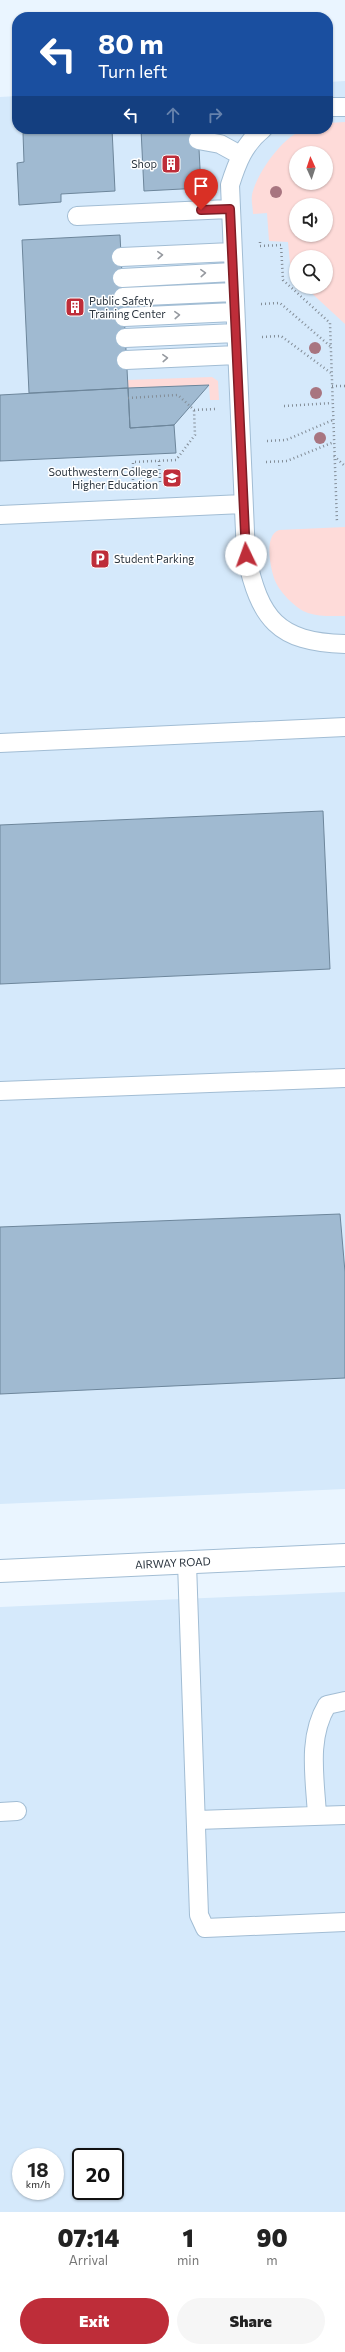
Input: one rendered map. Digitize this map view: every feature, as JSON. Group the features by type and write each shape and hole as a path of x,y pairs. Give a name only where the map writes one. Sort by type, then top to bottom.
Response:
{"street":[{"name":"AIRWAY ROAD","path":"0,1571 345,1555"}],"lane":[{"path":"333,107 345,107"},
{"path":"257,134 240,155 230,185 246,555 253,586 264,611 286,631 309,642 345,644"},
{"path":"198,140 220,144 240,155"},
{"path":"77,216 230,209"},
{"path":"121,257 232,252"},
{"path":"122,278 233,272"},
{"path":"123,297 234,292"},
{"path":"124,317 235,312"},
{"path":"125,338 236,333"},
{"path":"126,360 237,355"},
{"path":"0,515 243,504"},
{"path":"0,743 345,727"},
{"path":"0,1091 345,1078"},
{"path":"187,1562 197,1820 199,1914 205,1928 345,1922"},
{"path":"317,1816 314,1744 319,1719 327,1705 345,1701"},
{"path":"197,1820 345,1815"}],"path":[{"path":"260,242 260,246 281,245 283,280 330,323 332,420 338,523"},
{"path":"259,304 280,303 330,346"},
{"path":"254,338 281,336 331,373"},
{"path":"332,386 345,386"},
{"path":"128,398 178,395 194,410 195,435 176,460 133,462 133,491"},
{"path":"284,406 332,403"},
{"path":"194,410 220,409"},
{"path":"266,441 286,440 332,420"},
{"path":"260,463 287,461 334,442"},
{"path":"334,456 345,466"},
{"path":"159,461 160,483"}],"shaded area":[{"path":"345,81 345,1489 0,1504 0,97 12,96 12,134 333,134 333,82"},
{"path":"345,122 345,324 313,294 333,294 333,250 289,250 289,253 288,242 269,241 267,213 253,214 252,195 255,186 265,166 280,147 295,134 333,134 333,123"},
{"path":"212,377 218,381 219,400 210,400 209,385 128,388 127,380"},
{"path":"345,527 345,616 317,615 303,611 288,599 276,583 272,573 269,551 271,538 274,533 279,530"},
{"path":"345,1592 345,2212 0,2212 0,1607"}],"building":[{"path":"23,134 112,134 115,191 61,194 61,202 19,205 17,163 24,162"},
{"name":"Shop","path":"141,134 198,134 201,188 144,191"},
{"name":"Public Safety Training Center","path":"120,235 128,388 29,393 22,240"},
{"path":"209,385 174,425 130,428 128,388"},
{"path":"128,388 130,428 174,425 176,453 0,461 0,395"},
{"path":"323,811 330,969 0,984 0,825"},
{"path":"340,1214 345,1272 345,1378 0,1394 0,1227"}],"place":[{"name":"Shop","path":"171,164"},
{"name":"Public Safety Training Center","path":"75,307"},
{"name":"Southwestern College Higher Education","path":"172,478"},
{"name":"Student Parking","path":"100,559"}],"route":[{"path":"201,210 230,209 246,555"}]}
